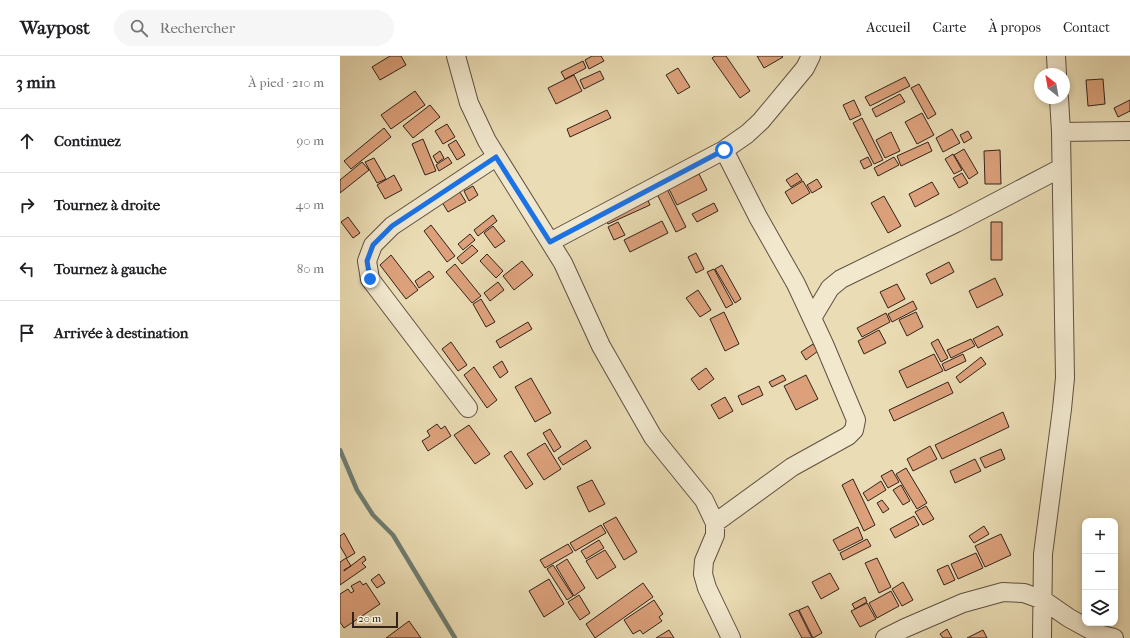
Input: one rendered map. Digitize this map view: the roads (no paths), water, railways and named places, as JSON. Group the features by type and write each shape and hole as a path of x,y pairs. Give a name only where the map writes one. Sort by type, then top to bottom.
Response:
{"street":[{"path":"456,56 468,103 487,142 563,263 600,346 650,430 670,458 704,500 715,523 715,534 704,561 703,574 707,588 731,638"},
{"path":"550,242 724,150 747,134 761,121 805,68 811,56"},
{"path":"1056,56 1057,68"},
{"path":"1042,638 1043,554 1065,378 1059,104"},
{"path":"1061,132 1130,131"},
{"path":"715,523 792,467 848,436 854,430 856,420 796,284 758,217 724,150"},
{"path":"468,408 370,279 367,261 373,245 392,226 496,157"},
{"path":"812,318 830,288 841,279 956,223 1061,168"},
{"path":"885,638 963,603 1003,592 1024,593 1043,600 1069,618 1098,634 1114,638"},
{"path":"1120,638 1130,637"}],"waterway":[{"path":"340,450 357,490 373,515 393,535 455,638"}]}
